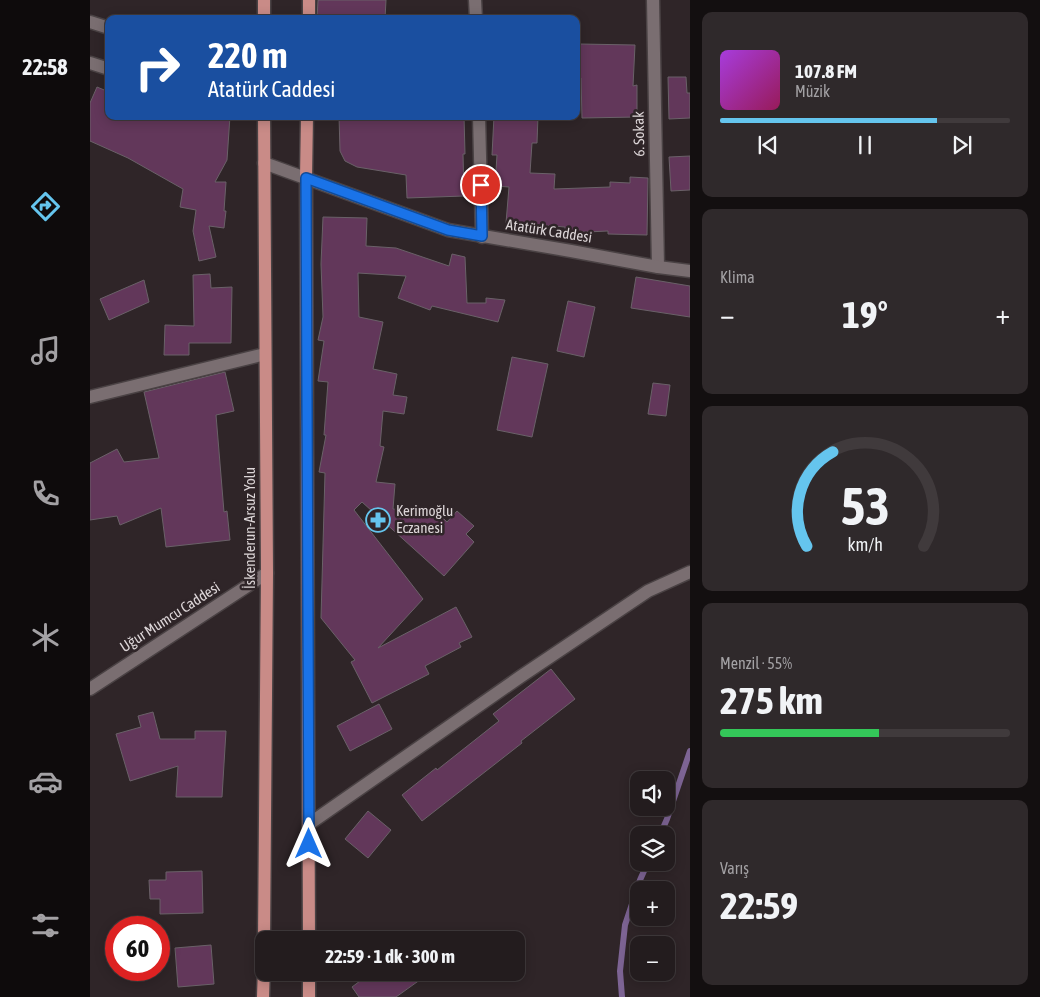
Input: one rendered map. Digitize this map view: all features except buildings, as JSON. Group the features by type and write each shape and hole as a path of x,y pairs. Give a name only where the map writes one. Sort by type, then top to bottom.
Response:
{"main road":[{"path":"264,0 264,15"},
{"path":"309,0 309,15"},
{"name":"İskenderun-Arsuz Yolu","path":"262,120 267,573 264,931"},
{"path":"307,120 309,931"},
{"path":"264,981 264,997"},
{"path":"309,981 309,997"}],"street":[{"path":"475,0 476,15"},
{"name":"6. Sokak","path":"653,0 658,267"},
{"path":"90,22 105,27"},
{"path":"90,63 105,68"},
{"path":"479,120 482,236"},
{"name":"Atatürk Caddesi","path":"264,163 448,230 690,271"},
{"path":"90,396 265,354"},
{"path":"309,824 520,677 648,591 690,572"},
{"name":"Uğur Mumcu Caddesi","path":"90,689 267,573"}],"waterway":[{"path":"664,826 690,751"},
{"path":"622,997 620,971 625,925 644,871"}],"place":[{"name":"Kerimoğlu Eczanesi","path":"378,520"}],"route":[{"path":"309,844 306,178 448,230 482,236 481,185"}]}
